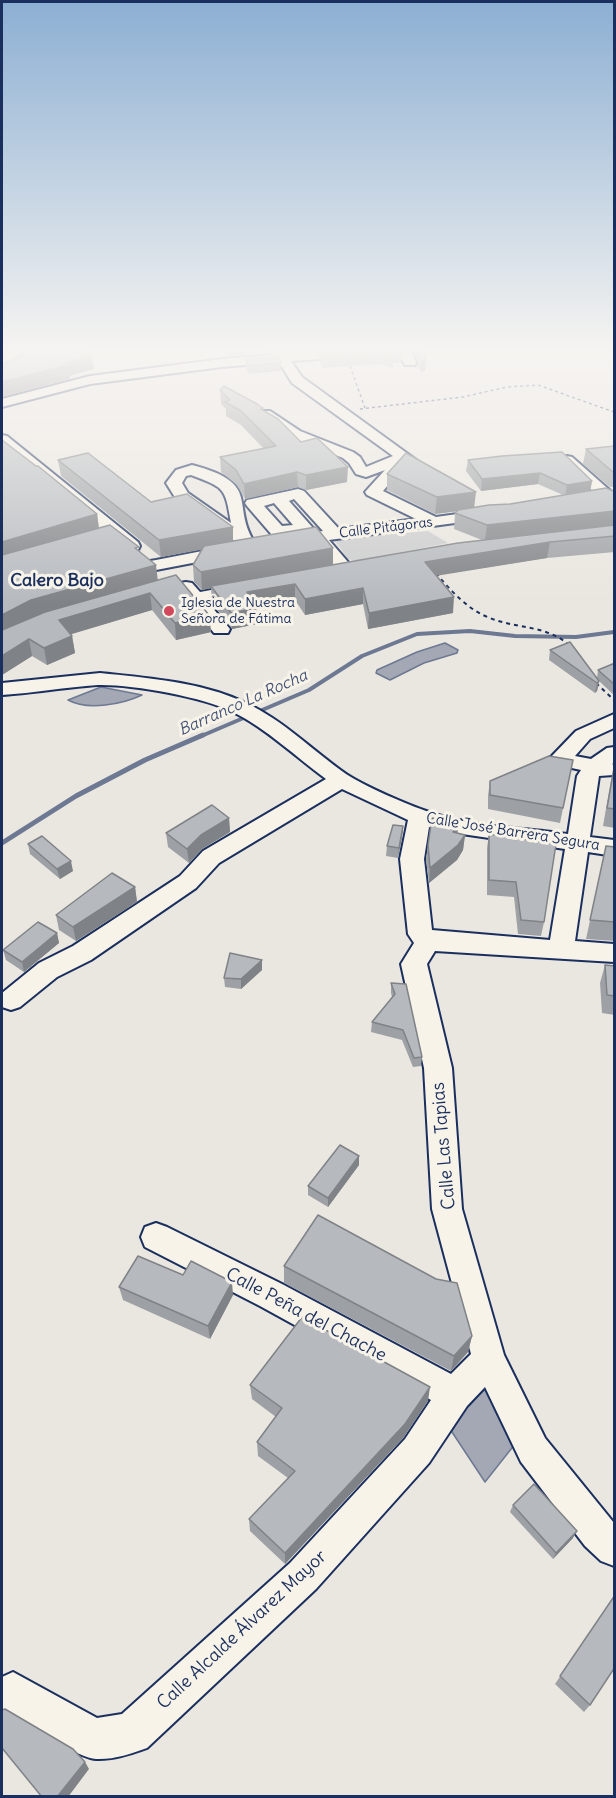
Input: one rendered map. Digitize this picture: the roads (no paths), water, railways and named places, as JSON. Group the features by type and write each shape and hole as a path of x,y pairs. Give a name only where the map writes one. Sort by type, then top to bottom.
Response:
{"street":[{"path":"300,436 327,446 325,451 330,456 346,471 357,475 405,459"},
{"path":"374,436 440,481"},
{"path":"5,445 156,565 175,585 196,598 221,629"},
{"path":"585,457 566,459 612,496"},
{"path":"405,459 373,492 441,526"},
{"path":"213,461 199,464 192,470 181,473 174,483 182,496 257,540 305,528 278,498"},
{"path":"192,470 222,481 234,494 257,540"},
{"path":"257,540 253,503 298,494 335,534"},
{"path":"586,500 612,496"},
{"name":"Calle Pitágoras","path":"156,565 204,556 257,540 441,526 490,514 492,509"},
{"path":"96,539 116,533"},
{"path":"316,536 345,569"},
{"path":"175,585 204,556"},
{"path":"322,574 366,566"},
{"path":"196,598 265,585"},
{"name":"Calle José Barrera Segura","path":"8,689 100,679 128,681 201,694 239,707 265,723 341,780 420,817 448,825 615,848"},
{"path":"604,769 560,759 583,735 615,720"},
{"path":"561,950 588,776 604,769 615,753"},
{"path":"11,1000 48,970 82,953 188,882 211,857 341,780"},
{"path":"420,817 412,859 420,934 428,941 615,953"},
{"name":"Calle Las Tapias","path":"428,941 414,964 438,1068 447,1209 489,1359 533,1450 598,1533 615,1548"},
{"name":"Calle Peña del Chache","path":"156,1238 271,1295 455,1394"},
{"name":"Calle Alcalde Álvarez Mayor","path":"2,1698 13,1692 94,1739 132,1733 303,1576 417,1451 455,1394 489,1359"}],"waterway":[{"name":"Barranco La Rocha","path":"199,737 309,690 362,656 417,634 470,631 515,636 576,637 614,632"},
{"name":"Barranco La Rocha","path":"2,843 76,796 145,760 203,735"}],"place":[{"name":"Iglesia de Nuestra Señora de Fátima","path":"169,611"}],"district":[{"name":"Calero Bajo","path":"57,581"}]}
